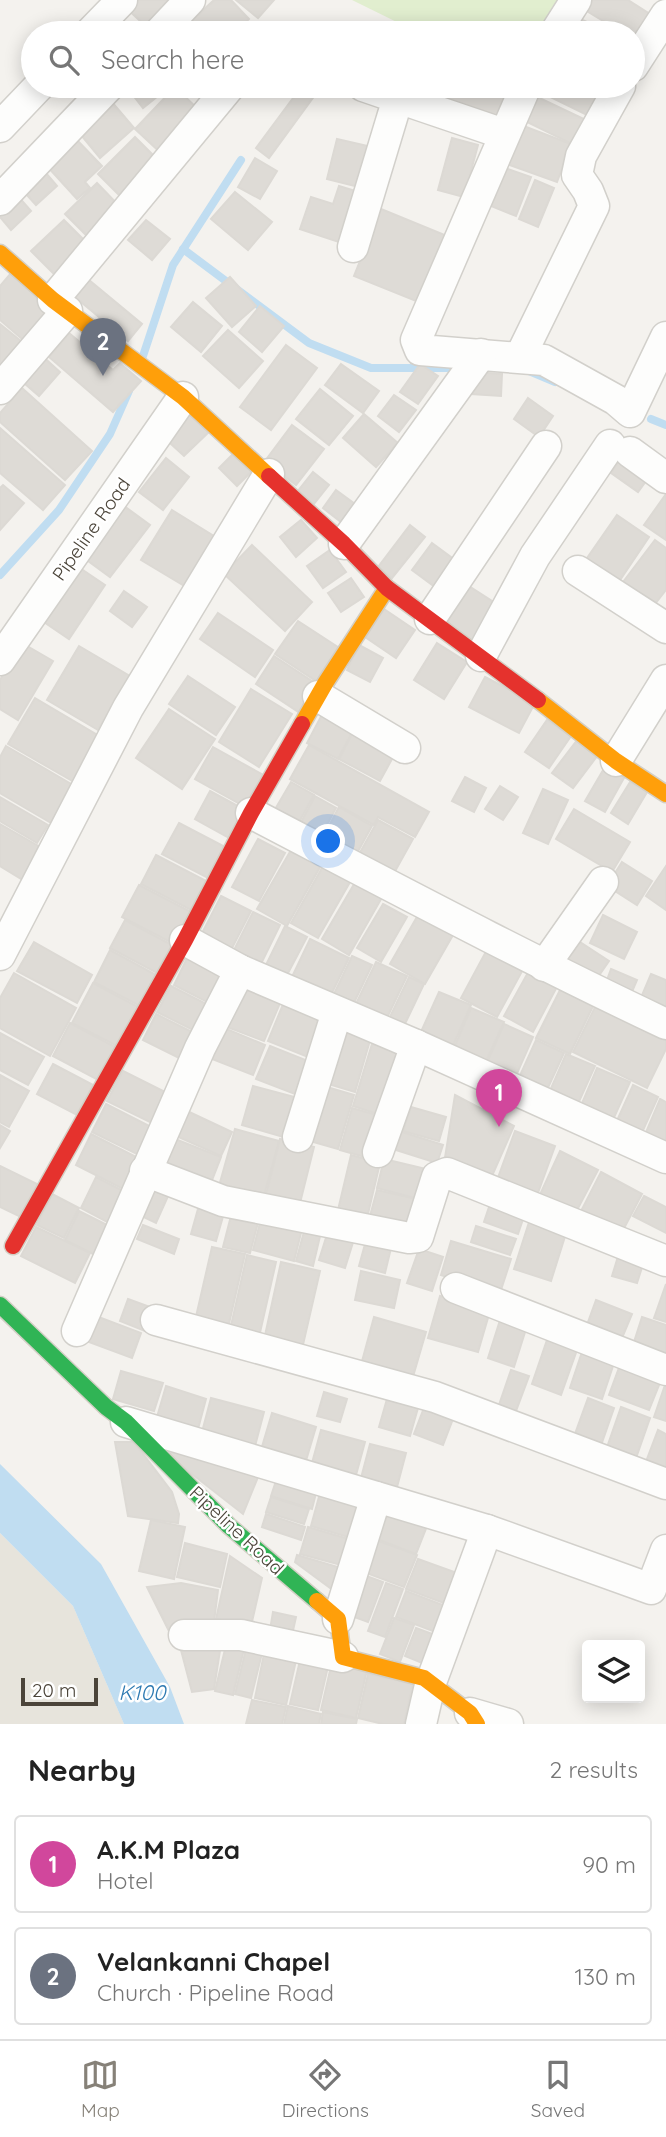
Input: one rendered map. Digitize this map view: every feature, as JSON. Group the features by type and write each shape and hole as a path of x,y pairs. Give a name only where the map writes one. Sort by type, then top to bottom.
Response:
{"street":[{"path":"102,21 122,0"},
{"path":"170,21 190,0"},
{"path":"563,21 576,0"},
{"path":"645,47 666,15"},
{"path":"0,127 28,98"},
{"path":"0,200 98,98"},
{"path":"0,389 60,305 221,98"},
{"path":"353,247 398,98 503,134"},
{"path":"520,98 416,340 420,350 544,360 616,400 623,433 666,478"},
{"path":"520,357 594,206 577,175 581,156 613,98"},
{"path":"0,253 60,305 183,397 344,544 387,588 481,656 616,761 666,794"},
{"path":"481,656 535,556 623,433 666,337"},
{"path":"344,544 481,354"},
{"name":"Pipeline Road","path":"0,660 183,397"},
{"path":"430,619 546,446"},
{"path":"0,955 128,708 269,474"},
{"path":"579,571 666,628"},
{"path":"13,1246 185,940 251,813 318,696 387,588"},
{"path":"616,761 666,680"},
{"path":"318,696 405,748"},
{"path":"251,813 544,966 666,1024"},
{"path":"544,966 603,882"},
{"path":"185,940 240,970 416,1045 666,1158"},
{"path":"77,1331 200,1048 240,970"},
{"path":"298,1137 337,1012"},
{"path":"378,1152 416,1045"},
{"path":"145,1171 223,1201 409,1238 418,1237 437,1177 447,1173 666,1261"},
{"path":"456,1288 666,1370"},
{"name":"Pipeline Road","path":"0,1305 126,1422 229,1526 338,1619"},
{"path":"156,1320 435,1397 666,1484"},
{"path":"126,1422 487,1530 651,1589 666,1550"},
{"path":"343,1657 338,1619 376,1496"},
{"path":"421,1724 429,1685 487,1530"},
{"path":"184,1635 241,1635 424,1678 429,1685 474,1719 508,1724"}],"shaded area":[{"path":"0,1533 73,1606 124,1724 0,1724"}],"green space":[{"path":"352,0 570,0 557,21 395,21"}],"water":[{"name":"K100","path":"0,1464 101,1564 170,1687 184,1724 124,1724 73,1606 0,1533"}],"building":[{"path":"131,0 180,0 160,21 140,21 125,7"},
{"path":"214,0 231,0 249,19 247,21 191,21"},
{"path":"236,0 274,0 258,18"},
{"path":"584,0 628,0 650,14 645,21 603,21 580,7"},
{"path":"135,98 156,98 143,108"},
{"path":"165,98 186,98 201,112 162,154 135,129"},
{"path":"293,98 313,98 269,158 256,148"},
{"path":"445,98 505,98 499,118 444,100"},
{"path":"529,98 539,98 588,121 576,146 519,118"},
{"path":"552,98 603,98 593,118"},
{"path":"111,101 134,128 100,158 77,130"},
{"path":"521,125 571,144 557,182 507,164"},
{"path":"135,137 158,160 121,197 98,174"},
{"path":"75,138 102,166 85,182 90,188 77,199 46,165"},
{"path":"452,138 478,145 464,197 438,190"},
{"path":"337,139 372,147 363,188 327,179"},
{"path":"255,158 277,171 260,199 238,187"},
{"path":"39,165 57,186 36,205 17,184"},
{"path":"505,168 531,177 516,216 491,206"},
{"path":"535,180 554,188 538,227 519,219"},
{"path":"97,183 123,210 91,240 65,214"},
{"path":"339,186 365,194 348,245 300,229 311,197 333,204"},
{"path":"235,192 272,222 248,250 211,219"},
{"path":"16,194 31,211 11,230 0,217 0,208"},
{"path":"381,209 452,238 426,305 354,276"},
{"path":"64,220 90,246 58,278 31,251"},
{"path":"146,220 170,239 152,260 128,240"},
{"path":"12,272 57,309 28,344 0,320 0,286"},
{"path":"83,275 142,324 128,341 69,292"},
{"path":"230,277 256,306 232,327 206,298"},
{"path":"193,302 222,326 201,352 171,327"},
{"path":"260,306 284,326 262,352 239,332"},
{"path":"0,324 21,341 0,365"},
{"path":"228,330 263,361 239,388 203,356"},
{"path":"69,333 113,370 120,363 141,381 113,412 49,357"},
{"path":"286,345 317,368 271,430 240,407"},
{"path":"39,353 60,372 39,396 17,377"},
{"path":"341,364 379,391 363,413 325,385"},
{"path":"420,364 438,376 418,404 400,392"},
{"path":"472,372 502,374 501,396 471,394"},
{"path":"22,388 92,451 65,480 0,422 0,413"},
{"path":"320,389 353,416 329,445 296,419"},
{"path":"394,395 416,410 399,432 378,416"},
{"path":"528,398 553,416 539,437 514,419"},
{"path":"187,407 211,430 184,456 160,434"},
{"path":"364,414 398,443 376,467 343,438"},
{"path":"292,425 324,449 296,485 265,461"},
{"path":"0,428 65,485 43,510 0,473"},
{"path":"626,450 654,470 638,492 611,473"},
{"path":"235,452 253,470 237,486 219,468"},
{"path":"166,458 189,477 163,510 139,492"},
{"path":"313,472 329,485 313,505 297,492"},
{"path":"3,485 24,503 0,530 0,488"},
{"path":"336,490 355,504 341,522 323,508"},
{"path":"666,494 666,540 644,525"},
{"path":"120,503 150,525 110,577 80,555"},
{"path":"172,510 222,541 191,590 141,560"},
{"path":"617,515 649,537 618,583 585,561"},
{"path":"301,520 317,538 296,557 280,537"},
{"path":"410,525 425,537 392,578 378,567"},
{"path":"655,540 666,548 666,590 651,609 620,586"},
{"path":"432,543 455,560 435,587 412,570"},
{"path":"252,545 312,602 285,631 224,574"},
{"path":"330,550 346,572 323,588 307,566"},
{"path":"74,564 105,585 69,639 38,618"},
{"path":"351,578 364,597 341,612 328,593"},
{"path":"458,579 503,608 477,648 432,618"},
{"path":"124,591 147,607 132,627 110,611"},
{"path":"384,609 415,630 396,658 365,637"},
{"path":"218,613 273,650 255,677 200,639"},
{"path":"298,621 344,651 322,685 275,654"},
{"path":"22,643 53,661 18,720 0,709 0,680"},
{"path":"437,643 467,662 444,699 414,680"},
{"path":"359,645 383,658 370,682 347,670"},
{"path":"79,646 130,676 98,730 47,700"},
{"path":"274,656 318,685 300,713 256,684"},
{"path":"188,676 235,707 216,735 169,704"},
{"path":"485,677 535,703 519,733 469,707"},
{"path":"251,689 292,714 259,767 219,742"},
{"path":"35,698 101,737 74,782 8,744"},
{"path":"326,707 357,723 338,759 307,743"},
{"path":"169,709 215,739 182,789 136,758"},
{"path":"547,720 571,736 549,768 525,752"},
{"path":"356,726 398,748 380,781 339,759"},
{"path":"578,739 598,755 573,788 552,773"},
{"path":"309,745 429,812 415,837 378,817 374,825 290,779"},
{"path":"6,746 73,785 51,823 0,793 0,757"},
{"path":"213,747 265,776 247,808 195,779"},
{"path":"606,765 625,776 605,812 585,801"},
{"path":"465,777 486,788 474,812 452,801"},
{"path":"291,782 314,795 298,824 274,811"},
{"path":"630,782 647,792 628,824 611,813"},
{"path":"500,786 518,797 503,820 485,809"},
{"path":"543,789 568,800 548,844 523,833"},
{"path":"210,791 245,810 229,838 195,819"},
{"path":"315,796 336,808 321,836 300,824"},
{"path":"0,797 48,825 37,843 0,821"},
{"path":"339,807 372,826 356,855 323,837"},
{"path":"574,809 630,842 612,872 556,839"},
{"path":"378,820 413,839 393,875 358,856"},
{"path":"179,823 225,847 208,878 162,854"},
{"path":"0,824 42,848 23,880 0,866"},
{"path":"258,839 285,853 259,901 232,887"},
{"path":"295,843 324,860 287,926 257,909"},
{"path":"156,855 206,881 191,910 141,884"},
{"path":"327,859 354,875 318,938 291,923"},
{"path":"622,862 652,881 637,905 607,886"},
{"path":"666,866 666,910 646,896"},
{"path":"357,879 384,894 349,955 322,939"},
{"path":"139,885 191,912 174,944 122,917"},
{"path":"221,896 251,911 230,952 200,937"},
{"path":"383,904 407,917 381,962 357,948"},
{"path":"422,908 457,928 425,984 390,964"},
{"path":"253,912 280,925 261,964 234,950"},
{"path":"603,915 637,932 624,959 590,943"},
{"path":"125,920 172,945 157,973 110,948"},
{"path":"285,926 307,937 286,977 265,967"},
{"path":"310,939 349,958 330,997 291,979"},
{"path":"577,940 609,961 596,980 564,959"},
{"path":"34,942 92,975 77,1003 17,971"},
{"path":"490,944 526,964 497,1017 461,998"},
{"path":"110,950 156,975 140,1006 94,982"},
{"path":"188,956 230,977 215,1006 174,985"},
{"path":"352,956 372,965 352,1007 332,998"},
{"path":"376,962 407,976 385,1022 354,1008"},
{"path":"531,967 559,983 533,1032 504,1016"},
{"path":"611,969 637,980 628,1001 603,991"},
{"path":"14,973 76,1008 50,1056 0,1028 0,998"},
{"path":"651,974 666,980 666,1020 637,1007"},
{"path":"409,977 424,984 403,1028 388,1021"},
{"path":"93,983 140,1008 119,1047 72,1023"},
{"path":"563,984 596,1000 570,1054 536,1038"},
{"path":"171,986 214,1008 201,1034 157,1012"},
{"path":"243,988 280,1003 264,1041 227,1027"},
{"path":"439,992 471,1005 452,1048 420,1034"},
{"path":"598,1001 666,1034 666,1049 647,1088 573,1052"},
{"path":"284,1002 324,1018 308,1057 268,1041"},
{"path":"471,1008 504,1022 485,1064 453,1050"},
{"path":"156,1014 200,1036 187,1062 143,1040"},
{"path":"70,1023 117,1048 100,1081 53,1056"},
{"path":"504,1024 533,1037 515,1078 486,1065"},
{"path":"338,1027 371,1037 355,1092 322,1082"},
{"path":"224,1028 265,1045 253,1075 212,1059"},
{"path":"0,1033 44,1057 28,1085 0,1070"},
{"path":"536,1040 564,1053 546,1092 518,1080"},
{"path":"372,1044 406,1054 387,1117 353,1106"},
{"path":"270,1046 308,1061 295,1094 256,1079"},
{"path":"566,1054 595,1066 577,1106 549,1093"},
{"path":"53,1064 93,1085 77,1115 37,1094"},
{"path":"597,1068 630,1082 612,1122 580,1108"},
{"path":"123,1071 171,1095 156,1125 107,1101"},
{"path":"0,1075 29,1091 9,1127 0,1122"},
{"path":"320,1085 354,1095 338,1149 303,1139"},
{"path":"633,1085 658,1097 640,1137 615,1125"},
{"path":"253,1086 298,1098 287,1138 242,1125"},
{"path":"455,1095 514,1126 488,1185 443,1170"},
{"path":"660,1099 666,1102 666,1147 644,1137"},
{"path":"106,1104 155,1129 141,1156 92,1132"},
{"path":"411,1107 446,1117 439,1141 403,1131"},
{"path":"352,1108 384,1117 372,1159 340,1150"},
{"path":"185,1110 232,1132 221,1156 174,1135"},
{"path":"0,1125 10,1131 0,1148"},
{"path":"235,1129 279,1141 263,1199 219,1186"},
{"path":"399,1131 443,1145 437,1163 393,1149"},
{"path":"515,1131 555,1146 535,1201 495,1186"},
{"path":"91,1134 138,1158 123,1189 76,1165"},
{"path":"170,1137 221,1157 209,1188 158,1168"},
{"path":"280,1139 314,1147 299,1207 265,1198"},
{"path":"560,1151 598,1170 575,1214 538,1199"},
{"path":"351,1155 380,1163 367,1218 338,1210"},
{"path":"384,1159 426,1169 419,1199 377,1188"},
{"path":"0,1166 43,1187 27,1220 0,1207"},
{"path":"601,1172 642,1194 620,1236 579,1215"},
{"path":"96,1177 125,1192 109,1223 81,1208"},
{"path":"147,1183 169,1194 156,1223 133,1212"},
{"path":"377,1190 421,1200 415,1227 370,1216"},
{"path":"52,1194 79,1208 64,1238 37,1225"},
{"path":"644,1196 666,1207 666,1233 633,1216"},
{"path":"201,1198 226,1206 216,1241 191,1234"},
{"path":"490,1204 524,1216 518,1234 484,1222"},
{"path":"79,1211 109,1226 95,1255 65,1240"},
{"path":"232,1212 259,1219 250,1253 223,1247"},
{"path":"531,1216 568,1227 551,1281 514,1269"},
{"path":"261,1219 302,1229 294,1261 253,1250"},
{"path":"143,1225 179,1239 174,1254 137,1239"},
{"path":"476,1226 516,1239 510,1255 471,1242"},
{"path":"36,1227 90,1253 75,1283 21,1256"},
{"path":"305,1228 321,1232 313,1266 296,1261"},
{"path":"329,1228 355,1236 345,1268 319,1260"},
{"path":"367,1237 392,1244 385,1273 359,1266"},
{"path":"451,1241 511,1259 500,1293 441,1275"},
{"path":"212,1247 245,1254 228,1328 195,1321"},
{"path":"419,1249 443,1257 432,1291 407,1283"},
{"path":"620,1250 645,1258 637,1283 612,1276"},
{"path":"247,1255 276,1262 259,1337 230,1330"},
{"path":"281,1262 320,1271 302,1349 264,1340"},
{"path":"361,1271 400,1280 394,1308 355,1300"},
{"path":"666,1284 666,1322 654,1318"},
{"path":"440,1296 490,1311 478,1352 428,1338"},
{"path":"128,1299 153,1308 145,1331 120,1321"},
{"path":"596,1300 632,1314 622,1338 587,1325"},
{"path":"88,1313 141,1333 132,1358 78,1338"},
{"path":"374,1317 426,1332 412,1380 361,1365"},
{"path":"501,1317 527,1326 514,1367 488,1358"},
{"path":"642,1317 666,1325 666,1356 633,1345"},
{"path":"547,1340 577,1350 561,1395 532,1384"},
{"path":"583,1349 615,1360 602,1399 570,1388"},
{"path":"620,1365 661,1380 649,1410 609,1395"},
{"path":"511,1370 529,1376 516,1411 499,1405"},
{"path":"121,1371 163,1383 154,1411 113,1399"},
{"path":"666,1382 666,1421 654,1417"},
{"path":"166,1386 206,1399 198,1429 157,1417"},
{"path":"324,1392 347,1399 340,1422 317,1416"},
{"path":"389,1392 420,1401 410,1436 379,1427"},
{"path":"211,1398 264,1412 255,1446 202,1432"},
{"path":"588,1398 614,1408 598,1454 571,1445"},
{"path":"427,1400 456,1411 443,1445 414,1434"},
{"path":"621,1407 650,1418 635,1461 604,1456"},
{"path":"272,1413 316,1427 305,1464 261,1450"},
{"path":"321,1430 365,1442 356,1475 312,1463"},
{"path":"658,1430 666,1434 666,1476 644,1467"},
{"path":"115,1442 134,1442 172,1492 179,1514 178,1523 128,1516"},
{"path":"177,1444 258,1477 243,1514 169,1456"},
{"path":"370,1444 406,1453 397,1487 361,1478"},
{"path":"276,1481 316,1493 312,1509 271,1496"},
{"path":"320,1493 365,1506 355,1539 311,1526"},
{"path":"271,1497 309,1509 304,1524 266,1512"},
{"path":"389,1507 429,1521 416,1554 377,1539"},
{"path":"266,1514 305,1527 301,1540 262,1527"},
{"path":"151,1520 185,1527 174,1579 139,1571"},
{"path":"308,1527 352,1540 345,1566 300,1554"},
{"path":"373,1539 417,1555 404,1587 361,1571"},
{"path":"185,1543 227,1554 220,1587 177,1577"},
{"path":"297,1555 344,1569 337,1593 295,1562"},
{"path":"230,1556 262,1578 251,1626 216,1619"},
{"path":"418,1559 460,1574 449,1605 406,1589"},
{"path":"361,1574 383,1582 368,1622 346,1614"},
{"path":"181,1583 218,1590 214,1622 169,1631 147,1587"},
{"path":"386,1583 403,1589 385,1637 368,1631"},
{"path":"406,1591 448,1607 438,1633 396,1617"},
{"path":"273,1612 296,1617 292,1635 270,1630"},
{"path":"394,1618 414,1625 400,1662 380,1654"},
{"path":"416,1628 438,1636 427,1665 405,1656"},
{"path":"227,1641 245,1645 233,1695 215,1691"},
{"path":"221,1644 214,1689 192,1692 181,1650"},
{"path":"247,1645 263,1649 251,1698 235,1694"},
{"path":"265,1649 297,1656 286,1705 255,1698"},
{"path":"301,1656 329,1662 318,1710 290,1704"},
{"path":"332,1662 367,1670 356,1718 321,1710"},
{"path":"368,1674 413,1684 404,1724 383,1724 358,1718"},
{"path":"252,1700 286,1707 282,1724 246,1724"},
{"path":"288,1706 321,1714 319,1724 284,1724"},
{"path":"323,1712 357,1719 356,1724 321,1724"}],"waterway":[{"path":"143,356 173,265 241,160"},
{"path":"183,249 309,343 371,368 447,368"},
{"path":"529,371 555,382"},
{"path":"0,575 59,510 110,434 129,391"},
{"path":"651,419 666,425"}],"traffic: fast":[{"path":"0,1305 106,1407 126,1422 229,1526 317,1601"}],"traffic: slow":[{"path":"0,253 53,300 183,397 269,476"},
{"path":"302,724 387,588"},
{"path":"538,700 616,761 666,794"},
{"path":"317,1601 338,1619 343,1657 424,1678 470,1713 477,1724"}],"traffic: jam":[{"path":"269,476 344,544 387,588 538,700"},
{"path":"13,1246 185,940 251,813 302,724"}],"place":[{"name":"Velankanni Chapel","path":"103,376"},
{"name":"A.K.M Plaza","path":"499,1127"}]}
